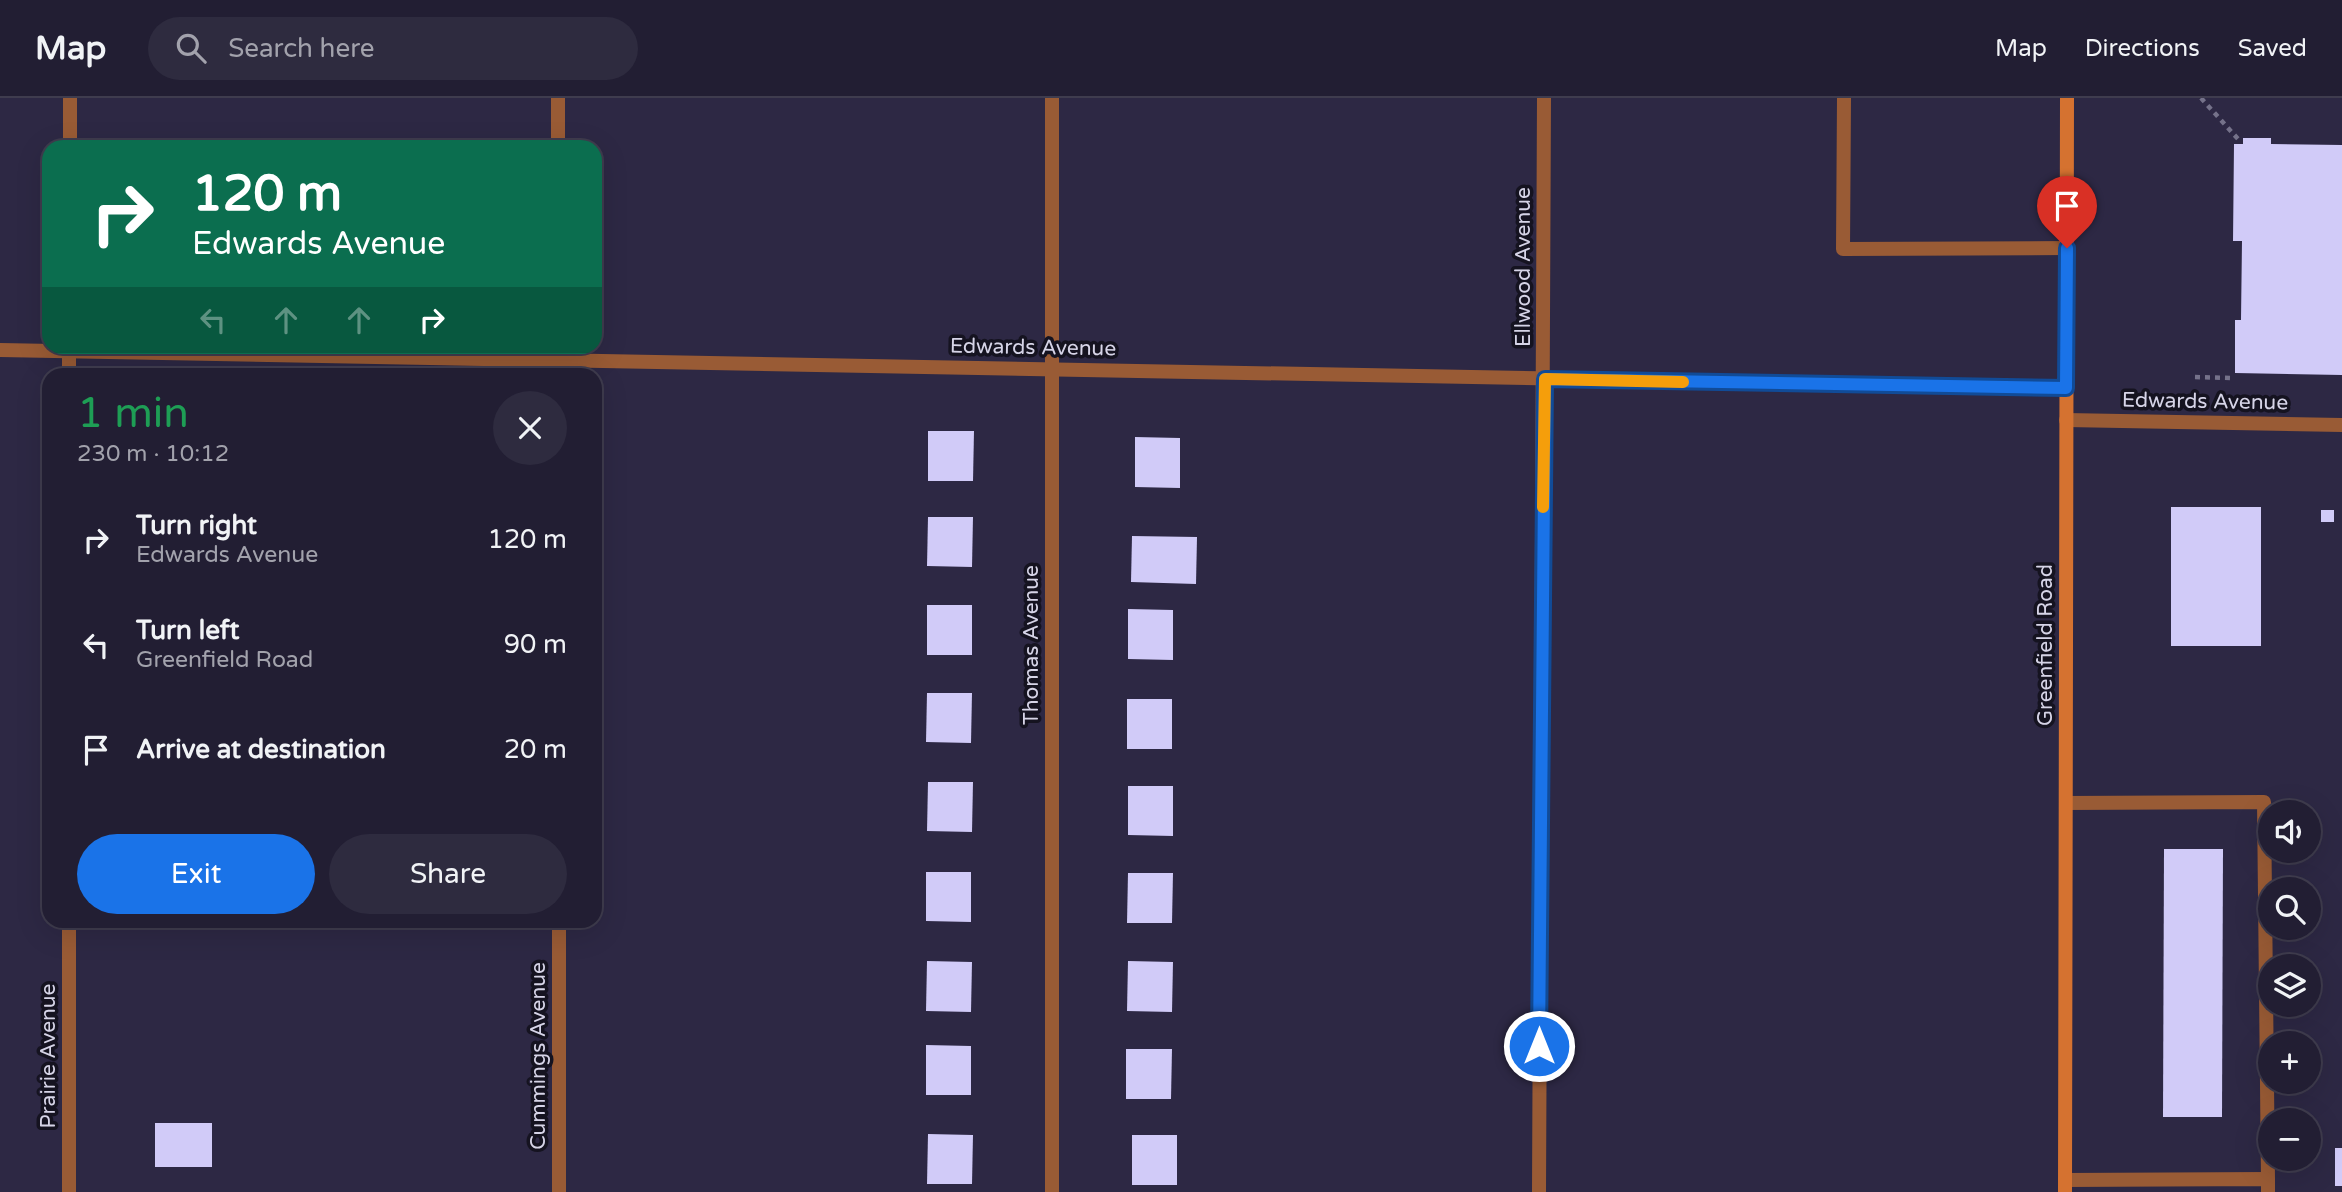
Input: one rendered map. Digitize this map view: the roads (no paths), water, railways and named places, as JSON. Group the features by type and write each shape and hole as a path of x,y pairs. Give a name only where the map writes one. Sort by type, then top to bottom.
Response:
{"main road":[{"name":"Greenfield Road","path":"2065,1186 2067,98"}],"street":[{"path":"69,98 70,140"},
{"path":"558,98 558,140"},
{"name":"Thomas Avenue","path":"1052,98 1052,1192"},
{"name":"Ellwood Avenue","path":"1539,1192 1545,379 1544,98"},
{"path":"1844,98 1843,249 2067,248"},
{"name":"Edwards Avenue","path":"0,350 42,349"},
{"name":"Edwards Avenue","path":"602,353 1053,368 2066,388"},
{"name":"Edwards Avenue","path":"2066,420 2342,425"},
{"path":"2065,1186 2268,1186 2264,802 2066,803"},
{"name":"Prairie Avenue","path":"69,928 69,1192"},
{"name":"Cummings Avenue","path":"559,928 559,1192"}]}
